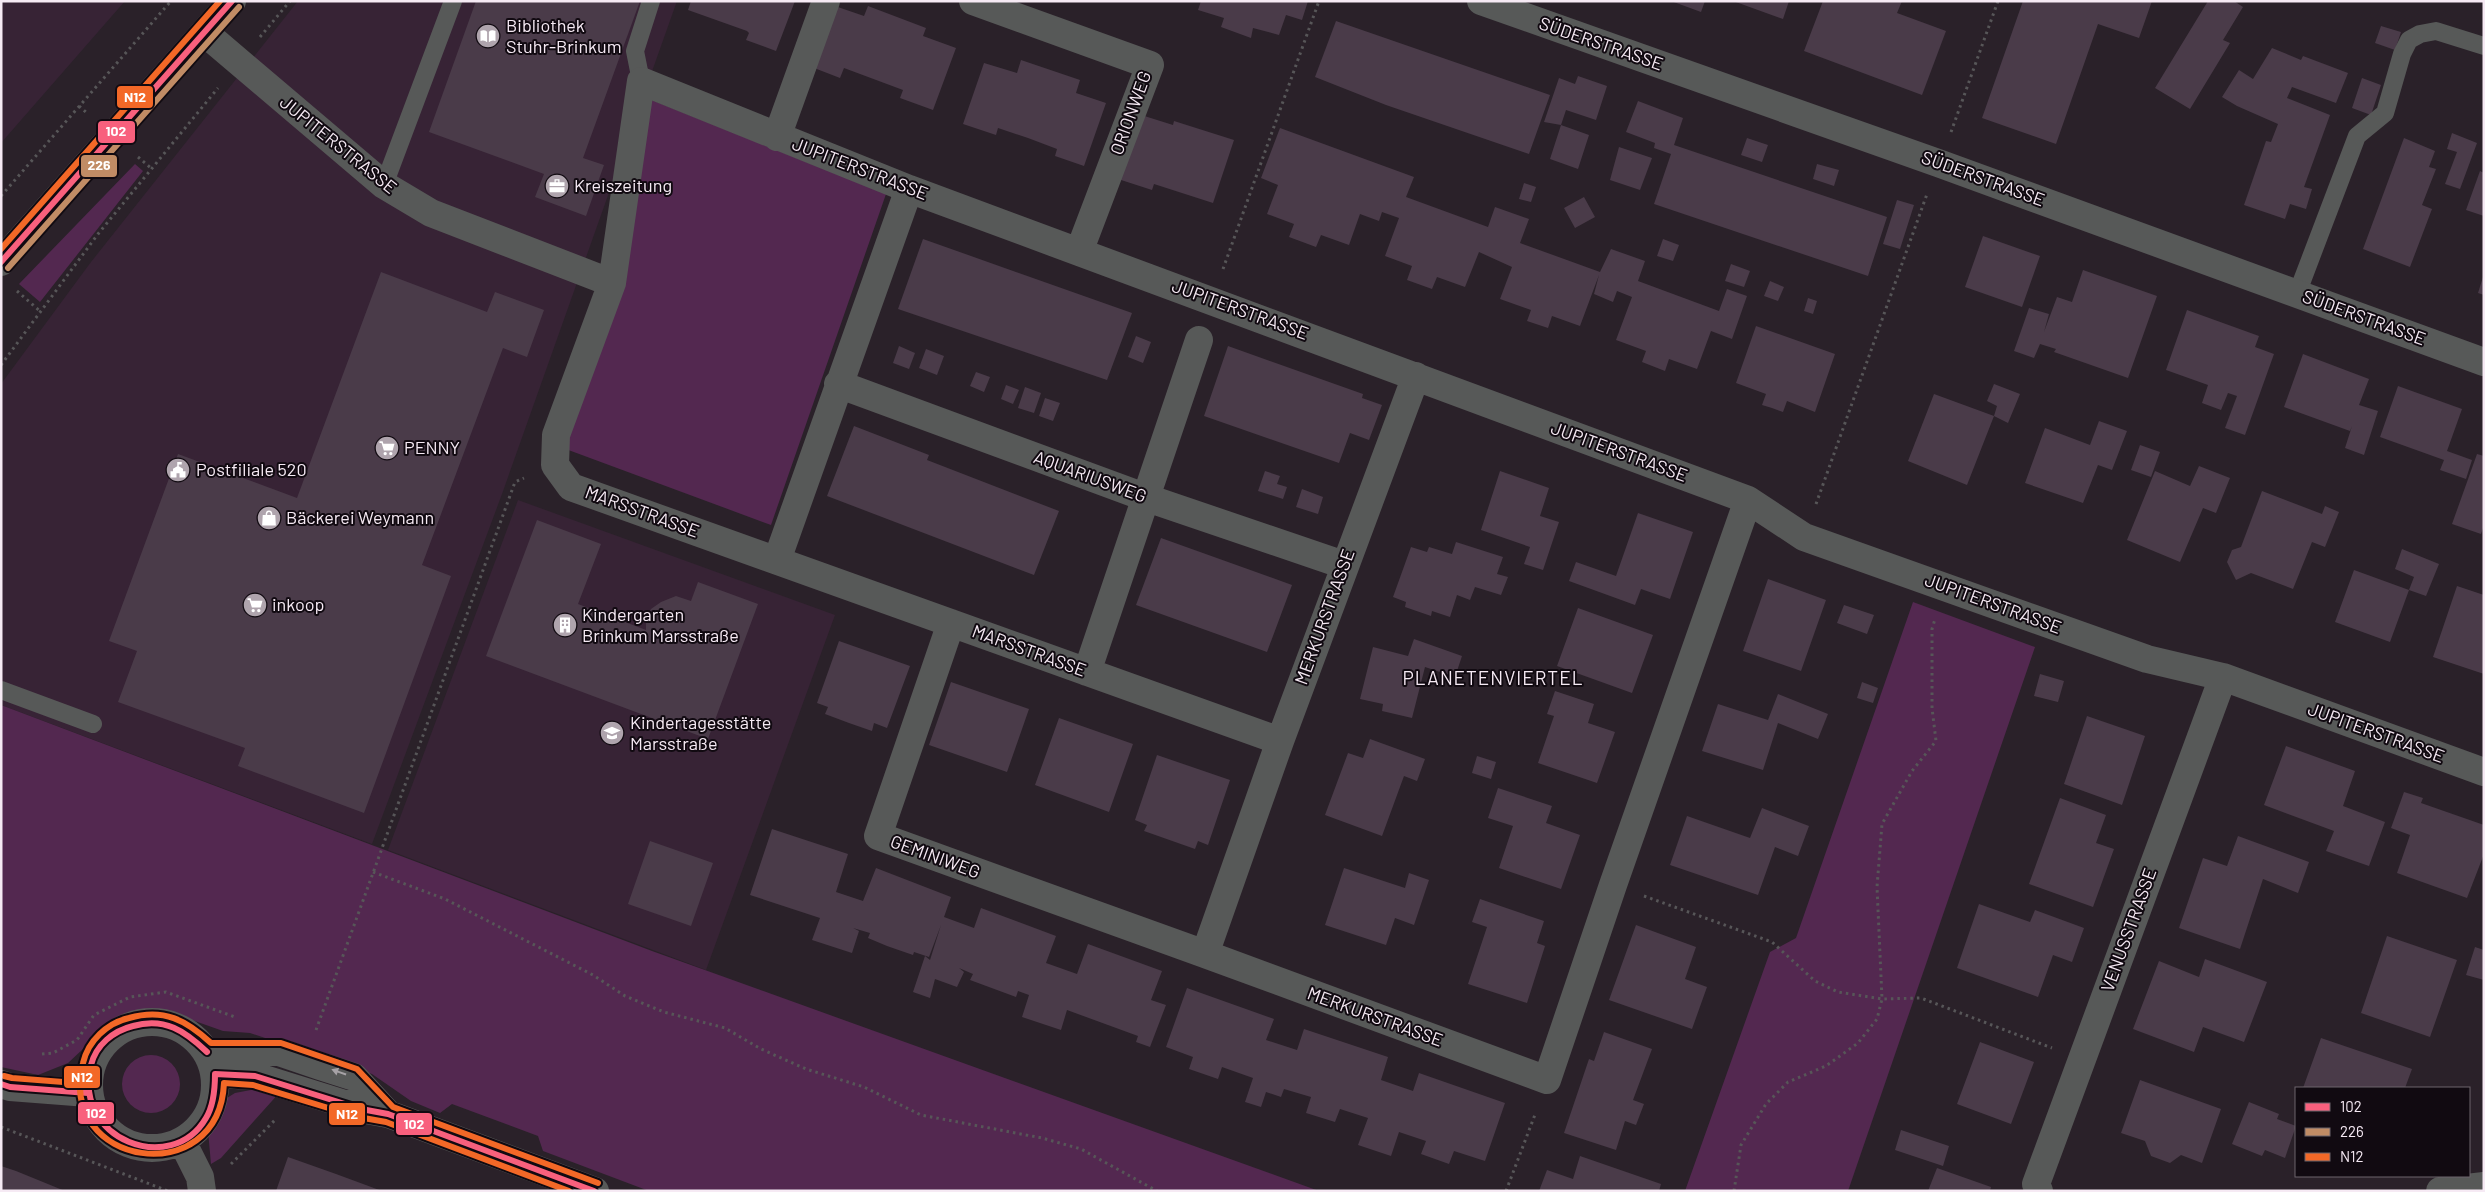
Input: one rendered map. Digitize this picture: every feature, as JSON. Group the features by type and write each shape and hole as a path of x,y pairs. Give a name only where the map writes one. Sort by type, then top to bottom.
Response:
{"street":[{"path":"1,262 232,1"},
{"path":"777,137 826,1"},
{"name":"ORIONWEG","path":"973,1 1150,65 1079,252"},
{"name":"SÜDERSTRASSE","path":"1481,1 1938,163 2484,362"},
{"name":"JUPITERSTRASSE","path":"204,33 384,186 431,213 612,283"},
{"path":"555,465 556,435 612,283 641,81"},
{"name":"JUPITERSTRASSE","path":"641,81 909,189 1212,299 1748,500 1804,537 2146,659 2223,677 2484,772"},
{"path":"777,560 838,384 909,189"},
{"path":"1087,672 1199,340"},
{"name":"MERKURSTRASSE","path":"1416,376 1344,565 1205,954 1547,1080"},
{"name":"AQUARIUSWEG","path":"838,384 1147,498 1344,565"},
{"name":"MARSSTRASSE","path":"555,465 571,487 1280,741"},
{"path":"1547,1080 1748,500"},
{"name":"GEMINIWEG","path":"952,623 878,836 1205,954"},
{"name":"VENUSSTRASSE","path":"2036,1189 2081,1059 2223,677"},
{"path":"149,1021 165,1024 194,1037 211,1063 215,1094 208,1115 203,1124 182,1141 166,1146 132,1146 108,1130 97,1119 88,1093 90,1067 95,1054 112,1034 123,1027 149,1021"},
{"path":"211,1063 279,1052 354,1077 388,1114"},
{"path":"211,1063 295,1087 361,1109 388,1114 595,1191"},
{"path":"1,1084 10,1087 88,1093"},
{"path":"182,1141 202,1187"},
{"path":"2440,1191 2484,1186"}],"lane":[{"path":"384,186 453,1"},
{"path":"641,81 635,52 651,1"},
{"path":"2297,294 2356,136 2385,113 2402,54 2409,40 2420,34 2436,31 2484,46"},
{"path":"1,690 93,724"}],"path":[{"path":"1,196 171,1"},
{"path":"1,365 98,234 290,1"},
{"path":"1212,299 1319,1"},
{"path":"1804,537 1998,1"},
{"path":"14,289 41,312"},
{"path":"304,1060 515,482 555,465"},
{"path":"1734,1191 1741,1145 1766,1104 1788,1082 1826,1066 1858,1043 1877,1019 1882,998 1877,887 1882,824 1912,771 1936,741 1932,708 1932,629 1946,587"},
{"path":"373,872 445,899 593,975 625,996 664,1012 724,1028 761,1049 806,1069 864,1087 921,1115 1042,1138 1081,1149 1157,1191"},
{"path":"1613,885 1772,942 1815,981 1838,992 1882,998 1921,998 2081,1059"},
{"path":"36,1054 54,1053 77,1040 94,1016 130,997 166,992 238,1018"},
{"path":"1506,1191 1547,1080"},
{"path":"202,1187 224,1171 274,1119 285,1116 295,1087"},
{"path":"1,1127 168,1191"}],"shaded area":[{"path":"1,1 125,1 1,143"},
{"path":"298,1 677,1 502,494 372,844 1,705 1,384 91,262"},
{"path":"649,99 886,194 771,525 563,448"},
{"path":"135,164 143,171 40,302 19,284"},
{"name":"Kindertagesstätte Marsstraße","path":"518,500 835,615 706,970 388,850"},
{"path":"1913,602 2035,647 1848,1191 1685,1191 1770,952 1796,938"},
{"path":"1,705 652,951 1319,1191 649,1191 543,1151 538,1136 452,1104 440,1113 411,1101 372,1074 250,1033 223,1031 175,1014 125,1014 114,1020 68,1063 38,1075 1,1067"},
{"path":"151,1055 167,1060 175,1068 180,1084 175,1100 167,1108 151,1113 135,1108 127,1100 122,1084 127,1068 135,1060"},
{"path":"256,1089 280,1092 221,1158 211,1164 208,1131 219,1114 222,1101 235,1093"}],"building":[{"path":"476,1 640,1 583,158 604,165 586,216 535,197 544,174 429,132"},
{"path":"691,1 795,1 776,51 746,40 749,33 747,31 688,10"},
{"path":"1201,1 1308,1 1302,20 1286,15 1279,35 1253,28 1251,38 1221,27 1224,18 1198,10"},
{"path":"1671,1 1705,1 1701,12"},
{"path":"1733,1 1789,1 1783,19"},
{"path":"1823,1 1902,1 1897,13 1946,31 1922,95 1804,51"},
{"path":"2023,1 2152,1 2139,38 2098,24 2056,144 1982,118"},
{"path":"2208,1 2234,1 2243,7 2223,40 2230,43 2190,109 2155,88"},
{"path":"832,5 864,16 868,6 926,28 923,36 956,48 933,110 900,98 903,90 844,68 840,78 809,66"},
{"path":"1336,21 1550,95 1529,154 1386,105 1315,77"},
{"path":"2381,26 2401,32 2395,50 2375,43"},
{"path":"2272,48 2301,60 2303,56 2348,73 2336,103 2292,87 2287,98 2330,115 2304,187 2312,189 2306,209 2290,204 2285,219 2244,205 2266,141 2271,142 2278,124 2237,106 2222,97 2239,70 2253,79"},
{"path":"1021,60 1080,80 1076,93 1106,103 1084,166 1055,156 1057,149 1028,138 998,128 996,135 963,124 984,63 1017,73"},
{"path":"1578,76 1607,86 1596,120 1566,110 1561,125 1544,122 1559,78 1575,84"},
{"path":"2362,78 2381,85 2371,115 2352,108"},
{"path":"1638,101 1683,118 1674,145 1887,217 1868,276 1654,204 1671,154 1654,148 1655,143 1626,132"},
{"path":"1138,114 1173,125 1174,121 1234,140 1213,203 1154,184 1152,190 1118,179"},
{"path":"1561,125 1589,135 1578,169 1550,159"},
{"path":"1280,128 1414,177 1406,197 1488,227 1495,207 1529,219 1520,243 1600,272 1611,249 1645,261 1638,281 1719,311 1727,289 1747,296 1732,339 1711,331 1697,369 1669,359 1665,371 1642,362 1646,351 1616,340 1632,297 1617,291 1613,302 1594,294 1599,275 1580,326 1552,316 1548,328 1527,321 1531,310 1500,299 1512,267 1479,252 1465,287 1437,277 1432,289 1407,280 1412,266 1385,256 1399,218 1382,212 1379,221 1360,214 1349,245 1321,235 1316,247 1289,237 1294,224 1267,214 1278,185 1261,178"},
{"path":"2452,133 2477,143 2460,189 2445,184 2457,152 2447,149"},
{"path":"1747,138 1768,145 1762,162 1741,155"},
{"path":"2404,138 2435,151 2429,167 2436,169 2422,205 2432,209 2410,267 2363,249"},
{"path":"1619,147 1652,158 1640,190 1610,180"},
{"path":"1817,164 1839,170 1834,186 1813,179"},
{"path":"2480,171 2484,173 2484,216 2466,210"},
{"path":"1524,183 1536,187 1531,202 1519,199"},
{"path":"1584,197 1595,217 1575,228 1564,208"},
{"path":"1897,200 1914,205 1900,249 1883,244"},
{"path":"1983,236 2040,256 2022,307 1965,287"},
{"path":"923,239 1132,313 1107,380 898,309"},
{"path":"1663,239 1679,245 1673,261 1657,256"},
{"path":"1731,264 1750,271 1744,287 1725,281"},
{"path":"2083,270 2157,296 2128,378 2054,352 2056,349 2040,344 2034,358 2014,351 2029,308 2049,314 2044,332 2057,297 2072,302"},
{"path":"381,272 487,312 495,292 544,310 527,357 503,348 422,565 451,576 364,813 238,766 245,748 118,702 137,651 109,641 178,454 297,498"},
{"path":"2484,277 2484,295 2478,293"},
{"path":"1770,281 1784,287 1778,301 1764,296"},
{"path":"1808,298 1817,301 1813,314 1804,311"},
{"path":"2187,310 2259,336 2255,347 2274,354 2245,435 2225,428 2237,396 2228,393 2221,410 2202,403 2208,385 2166,370"},
{"path":"1756,326 1835,354 1815,412 1787,401 1783,412 1762,405 1766,394 1736,383"},
{"path":"1136,336 1151,342 1143,363 1128,357"},
{"path":"899,346 915,353 909,369 893,363"},
{"path":"1228,346 1363,394 1362,398 1382,405 1369,440 1350,433 1339,463 1204,416"},
{"path":"926,349 944,356 937,375 919,368"},
{"path":"2303,354 2369,379 2359,405 2378,411 2364,455 2345,448 2352,426 2350,431 2284,407"},
{"path":"976,372 990,377 984,392 970,386"},
{"path":"1994,384 2020,394 2008,423 1994,416 1997,406 1987,401"},
{"path":"1006,385 1019,390 1013,404 1001,399"},
{"path":"2398,386 2462,409 2447,451 2472,460 2466,479 2440,470 2444,460 2380,437"},
{"path":"1025,387 1041,393 1034,413 1018,408"},
{"path":"1934,394 1994,416 1967,485 1908,461"},
{"path":"1045,398 1060,403 1053,421 1039,416"},
{"path":"2099,421 2127,431 2112,470 2098,465 2083,503 2025,483 2045,428 2090,445"},
{"path":"854,426 929,455 927,460 1059,511 1034,575 827,496"},
{"path":"2140,445 2160,452 2151,477 2131,470"},
{"path":"2477,454 2484,456 2484,525 2481,534 2452,524"},
{"path":"2199,466 2230,478 2216,513 2203,508 2180,562 2127,540 2155,471 2190,486"},
{"path":"1265,471 1280,476 1277,484 1287,487 1283,499 1258,491"},
{"path":"1500,471 1549,488 1540,516 1559,522 1543,570 1524,564 1530,547 1481,530"},
{"path":"1302,489 1323,497 1318,514 1296,507"},
{"path":"2262,491 2322,514 2325,506 2339,512 2325,547 2312,542 2293,589 2251,573 2236,580 2227,562 2232,550 2241,547"},
{"path":"1638,513 1693,532 1670,599 1641,589 1635,605 1569,581 1576,562 1616,576"},
{"name":"Kindergarten Brinkum Marsstraße","path":"537,520 601,544 578,604 646,630 646,619 651,609 661,602 676,596 691,601 698,582 758,604 708,739 486,656"},
{"path":"1161,538 1292,585 1267,652 1136,605"},
{"path":"1456,542 1503,557 1497,574 1508,577 1501,595 1475,587 1470,600 1457,595 1450,617 1432,611 1431,616 1405,607 1406,602 1393,597 1411,547 1427,552 1429,547 1452,554"},
{"path":"2402,549 2439,564 2426,596 2409,590 2414,577 2395,569"},
{"path":"2354,570 2409,590 2390,642 2335,622"},
{"path":"1768,579 1826,600 1801,671 1743,651"},
{"path":"2457,586 2484,595 2484,674 2433,657"},
{"path":"1844,605 1874,615 1867,634 1837,623"},
{"path":"1578,608 1653,635 1632,693 1557,666"},
{"path":"1414,639 1462,656 1455,677 1425,667 1412,718 1382,711 1383,704 1360,699 1373,647 1408,656"},
{"path":"839,641 910,666 887,728 874,723 872,731 849,723 825,714 828,707 817,703"},
{"path":"2040,674 2064,681 2058,702 2034,696"},
{"path":"951,682 1029,709 1007,772 929,745"},
{"path":"1862,682 1878,688 1873,703 1857,698"},
{"path":"1555,691 1594,704 1588,723 1615,732 1597,783 1538,763 1554,716 1547,714"},
{"path":"1778,694 1828,714 1818,739 1778,723 1763,770 1702,751 1718,704 1768,720"},
{"path":"2087,716 2145,736 2122,805 2064,784"},
{"path":"1059,718 1133,744 1109,812 1035,785"},
{"path":"1370,739 1425,759 1417,781 1404,776 1382,836 1325,815 1348,753 1363,758"},
{"path":"2286,746 2355,771 2343,806 2385,822 2369,866 2326,851 2334,831 2264,805"},
{"path":"1157,755 1230,780 1208,845 1198,841 1195,849 1144,831 1147,825 1135,820"},
{"path":"1477,756 1496,762 1491,779 1472,773"},
{"path":"1498,788 1552,806 1546,823 1580,835 1561,889 1499,868 1513,826 1488,818"},
{"path":"2404,792 2423,798 2421,803 2484,825 2484,854 2467,898 2397,873 2410,835 2391,828"},
{"path":"2060,798 2106,815 2096,843 2114,849 2093,907 2029,884"},
{"path":"1762,808 1809,826 1798,856 1775,847 1758,895 1670,865 1687,816 1750,838"},
{"path":"772,829 848,854 836,892 863,901 876,868 951,897 944,917 974,928 981,908 1056,936 1046,963 1077,974 1088,944 1162,971 1151,1000 1166,1005 1150,1047 1136,1042 1138,1036 1067,1010 1061,1030 1022,1017 1029,995 1018,991 1016,997 970,980 973,974 959,968 964,972 957,987 935,979 930,998 913,992 925,956 930,960 941,925 929,957 914,952 913,955 887,946 868,938 870,933 853,928 859,931 852,953 812,940 820,918 750,895"},
{"path":"2238,836 2309,862 2298,893 2263,879 2240,949 2179,928 2203,858 2227,866"},
{"path":"650,841 713,863 691,926 628,904"},
{"path":"1344,868 1405,888 1409,873 1429,880 1414,925 1395,918 1386,945 1325,925"},
{"path":"1480,899 1544,921 1537,943 1545,946 1527,1003 1468,984 1487,927 1472,922"},
{"path":"1979,904 2030,922 2035,910 2084,928 2072,962 2053,955 2038,997 1957,968"},
{"path":"1636,925 1696,947 1685,979 1707,987 1692,1029 1609,1000"},
{"path":"2387,936 2457,960 2430,1037 2361,1013"},
{"path":"2475,947 2484,950 2484,980 2466,975"},
{"path":"2205,959 2267,982 2244,1042 2203,1027 2194,1052 2133,1029 2159,961 2199,977"},
{"path":"1187,988 1274,1019 1266,1040 1297,1050 1304,1029 1388,1057 1381,1080 1413,1091 1419,1073 1505,1103 1485,1161 1454,1151 1449,1164 1421,1154 1426,1141 1399,1132 1391,1156 1358,1145 1368,1118 1340,1109 1335,1122 1306,1113 1311,1097 1284,1089 1281,1097 1266,1092 1261,1107 1245,1102 1253,1078 1222,1067 1218,1079 1189,1069 1193,1057 1166,1047"},
{"path":"1604,1032 1652,1049 1633,1100 1644,1104 1636,1125 1625,1121 1616,1150 1564,1133 1589,1059 1594,1061"},
{"path":"2321,1038 2412,1069 2405,1087 2303,1087"},
{"path":"1980,1042 2034,1062 2011,1124 1957,1104"},
{"path":"2140,1080 2221,1109 2202,1163 2181,1155 2170,1163 2151,1156 2145,1141 2121,1133"},
{"path":"2249,1102 2279,1114 2277,1119 2295,1126 2285,1158 2265,1150 2262,1156 2232,1144"},
{"path":"1901,1130 1949,1146 1943,1166 1895,1150"},
{"path":"1580,1156 1661,1184 1659,1191 1539,1191 1547,1170 1573,1179"},
{"path":"288,1157 336,1174 382,1191 276,1191"},
{"path":"1,1166 16,1171 65,1191 1,1191"},
{"path":"1937,1168 1991,1187 1990,1191 1928,1191"}],"transit line":[{"name":"N12","path":"1,249 220,1"},
{"name":"102","path":"1,262 232,1"},
{"name":"226","path":"8,268 239,7"},
{"name":"N12","path":"569,1191 386,1122 358,1117 253,1085 224,1083 215,1118 196,1140 170,1152 142,1153 114,1144 93,1125 81,1098 83,1063 94,1040 113,1024 142,1015 164,1015 183,1022 211,1043 281,1043 357,1069 393,1107 598,1183"},
{"name":"102","path":"207,1052 182,1032 165,1025 155,1023 144,1024 119,1031 101,1045 91,1065 89,1091 96,1113 110,1130 129,1142 150,1147 171,1145 191,1136 206,1118 212,1102 215,1074 255,1076 361,1109 388,1114 594,1191"},
{"name":"N12","path":"4,1076 89,1084"},
{"name":"102","path":"1,1084 10,1087 88,1093"}],"place":[{"name":"Bibliothek Stuhr-Brinkum","path":"488,36"},
{"name":"Kreiszeitung","path":"557,186"},
{"name":"PENNY","path":"387,448"},
{"name":"Postfiliale 520","path":"178,470"},
{"name":"Bäckerei Weymann","path":"269,518"},
{"name":"inkoop","path":"255,605"},
{"name":"Kindergarten Brinkum Marsstraße","path":"565,625"},
{"name":"Kindertagesstätte Marsstraße","path":"612,733"}],"district":[{"name":"PLANETENVIERTEL","path":"1493,678"}]}
